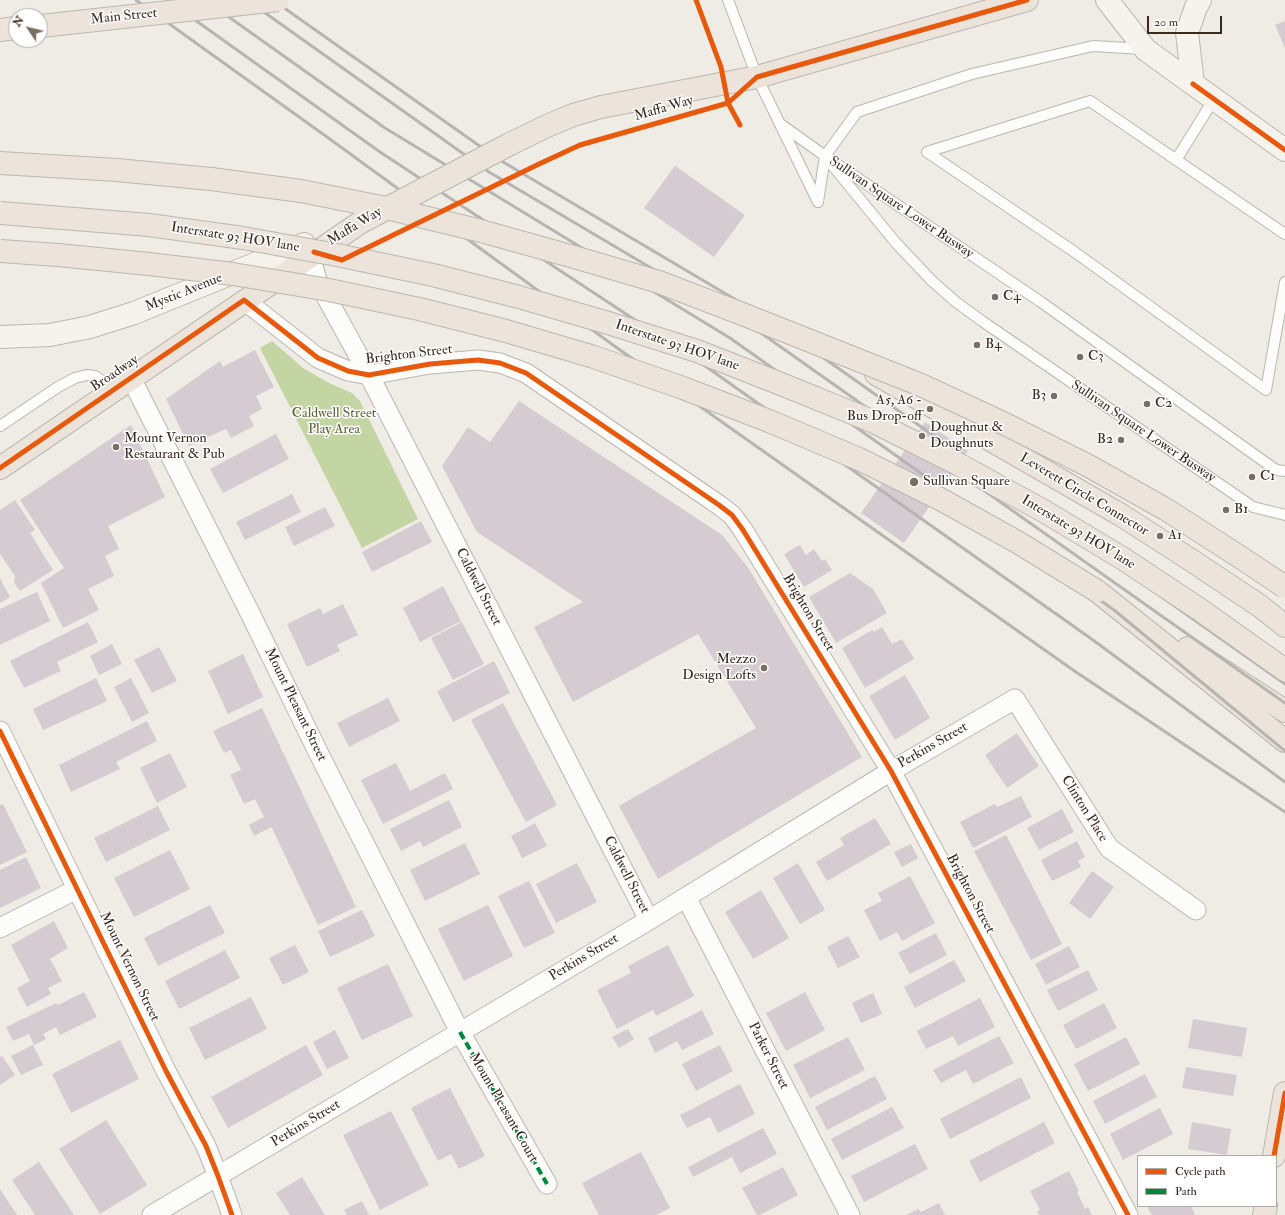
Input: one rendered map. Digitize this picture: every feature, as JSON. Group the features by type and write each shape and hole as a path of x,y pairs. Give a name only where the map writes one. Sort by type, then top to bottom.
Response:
{"main road":[{"name":"Main Street","path":"48,25 278,0"},
{"name":"Maffa Way","path":"244,300 361,222 510,144 573,115 601,107 757,77 1027,0"},
{"path":"1107,0 1146,50 1285,150"},
{"path":"1193,84 1188,32 1196,6 1200,0"},
{"path":"0,163 118,170 211,179 301,191 391,209 481,231 659,282 921,385 1005,424 1087,465 1167,510 1244,558 1284,580"},
{"name":"Interstate 93 HOV lane","path":"0,213 149,226 243,238 337,255 432,274 519,297 697,351 872,421 958,464 1042,510 1129,562 1199,609 1285,670"},
{"name":"Mystic Avenue","path":"0,337 50,335 90,327 134,313 361,222"},
{"path":"0,251 141,263 233,274 329,290 419,309 506,331 594,357 698,393 859,459 942,500 1019,543 1179,642 1285,711"},
{"name":"Broadway","path":"0,468 244,300"},
{"name":"Leverett Circle Connector","path":"836,351 1121,515 1260,606 1285,626"},
{"path":"1097,591 1285,741"},
{"path":"1274,1155 1285,1093"}],"street":[{"name":"Caldwell Street","path":"314,252 313,266 317,280 369,375 649,920"},
{"name":"Brighton Street","path":"244,300 318,358 344,370 369,375 430,364 478,360 500,363 526,373 719,504 732,515 743,530 890,771 1128,1215"},
{"name":"Mount Pleasant Street","path":"123,384 214,541 320,756 460,1032"},
{"name":"Perkins Street","path":"152,1215 649,920 890,771 1015,699"},
{"name":"Clinton Place","path":"1015,699 1109,848 1196,910"},
{"name":"Mount Vernon Street","path":"0,731 163,1064 206,1146 232,1215"},
{"path":"0,928 77,889"},
{"name":"Parker Street","path":"686,897 850,1215"},
{"name":"Mount Pleasant Court","path":"460,1032 547,1184"}],"lane":[{"path":"728,0 757,77 818,202 825,156 857,112 972,74 1093,46 1146,50"},
{"path":"1176,160 1214,99"},
{"path":"1285,234 1090,101 928,152 1076,253 1266,390 1285,282"},
{"path":"779,123 825,156"},
{"name":"Sullivan Square Lower Busway","path":"825,156 1041,302 1276,470 1285,471"},
{"name":"Sullivan Square Lower Busway","path":"825,156 896,243 932,281 956,302 1000,334 1252,507 1285,515"},
{"path":"0,426 58,387 75,378 87,375 123,384"}],"green space":[{"name":"Caldwell Street Play Area","path":"272,341 303,368 327,382 352,393 360,401 418,519 362,548 260,348"}],"building":[{"path":"1285,21 1285,48 1275,25"},
{"path":"675,166 745,215 714,257 644,208"},
{"path":"255,350 274,387 256,396 262,409 249,416 254,426 231,438 226,429 189,446 166,399 220,361 223,367"},
{"name":"Mezzo Design Lofts","path":"519,401 722,535 749,569 862,757 658,879 619,806 756,728 698,634 573,702 534,627 583,602 477,532 442,466 468,427 490,442"},
{"name":"Sullivan Square","path":"925,422 968,451 904,543 861,513"},
{"path":"131,425 165,497 108,526 119,549 105,556 114,576 88,589 99,610 63,628 41,583 64,568 20,500"},
{"path":"276,434 289,459 223,493 210,469"},
{"path":"292,494 301,512 245,540 236,522"},
{"path":"15,500 35,530 30,533 53,570 20,591 14,583 15,576 0,554 0,510"},
{"path":"325,507 335,526 294,546 285,527"},
{"path":"421,521 432,542 372,572 362,552"},
{"path":"800,545 806,555 814,549 822,561 825,559 832,570 804,587 784,554"},
{"path":"850,573 873,589 887,613 836,643 809,597"},
{"path":"0,578 10,597 0,603"},
{"path":"443,586 461,621 420,642 403,608"},
{"path":"37,592 50,621 0,645 0,609"},
{"path":"343,604 358,635 337,645 340,651 307,667 287,624 320,608 323,614"},
{"path":"88,622 98,642 57,662 61,671 24,688 10,661"},
{"path":"462,622 484,664 453,680 431,638"},
{"path":"882,627 892,644 902,639 914,659 865,688 842,648 872,630 874,632"},
{"path":"112,644 122,664 99,675 90,656"},
{"path":"159,647 177,681 152,693 134,660"},
{"path":"243,654 263,697 228,714 208,671"},
{"path":"494,661 510,693 453,722 437,691"},
{"path":"905,675 930,718 895,740 869,696"},
{"path":"96,678 107,701 43,730 33,709"},
{"path":"131,678 149,713 132,722 114,687"},
{"path":"388,698 400,721 349,747 337,723"},
{"path":"503,703 557,805 526,822 471,720"},
{"path":"262,708 356,907 318,925 272,828 271,827 254,836 249,825 264,817 255,799 244,804 230,775 241,770 231,750 224,753 213,731"},
{"path":"147,721 157,741 116,762 120,769 71,792 59,765"},
{"path":"1017,733 1039,766 1007,788 985,755"},
{"path":"170,753 187,787 157,803 140,768"},
{"path":"396,763 410,791 445,773 453,789 383,824 361,780"},
{"path":"1021,796 1032,817 973,848 960,822 995,804 997,807"},
{"path":"449,800 462,827 423,847 420,841 401,851 390,829"},
{"path":"3,804 27,852 0,865 0,805"},
{"path":"158,806 170,830 106,862 94,838"},
{"path":"1062,809 1074,832 1039,850 1027,828"},
{"path":"875,818 891,844 827,881 816,862 844,845 840,838"},
{"path":"535,823 547,846 522,858 511,836"},
{"path":"1006,835 1062,944 1031,960 974,851"},
{"path":"1077,841 1085,857 1078,861 1081,867 1052,881 1041,860"},
{"path":"465,843 480,874 425,901 410,870"},
{"path":"911,844 918,858 902,867 894,852"},
{"path":"170,850 190,889 134,917 114,878"},
{"path":"26,857 41,888 0,908 0,870"},
{"path":"577,863 597,902 556,923 536,884"},
{"path":"798,863 825,910 800,924 773,878"},
{"path":"1092,871 1114,887 1090,919 1069,903"},
{"path":"910,876 935,923 902,941 897,932 880,941 864,910 882,901 878,893"},
{"path":"529,881 555,933 524,948 498,896"},
{"path":"761,890 789,938 753,959 725,912"},
{"path":"210,905 225,933 158,966 144,938"},
{"path":"488,905 513,956 464,981 438,929"},
{"path":"362,910 375,936 330,957 318,931"},
{"path":"54,921 68,948 50,959 62,981 48,988 51,994 27,1007 17,988 30,981 11,945"},
{"path":"936,933 947,955 910,974 898,953"},
{"path":"848,936 860,957 838,968 827,947"},
{"path":"295,945 309,972 283,985 269,958"},
{"path":"668,945 694,996 656,1016 653,1010 617,1029 597,990 631,973 628,966"},
{"path":"1069,946 1080,967 1046,985 1035,964"},
{"path":"225,950 240,978 179,1009 165,981"},
{"path":"954,960 966,981 915,1008 904,987"},
{"path":"388,964 413,1016 362,1040 337,988"},
{"path":"1088,970 1098,990 1058,1011 1047,990"},
{"path":"84,992 97,1017 60,1035 56,1027 43,1034 46,1039 34,1045 29,1034 13,1041 6,1027 56,1003 58,1005"},
{"path":"805,992 825,1030 786,1051 766,1013"},
{"path":"873,993 882,1014 861,1023 852,1003"},
{"path":"251,997 267,1029 205,1060 189,1028"},
{"path":"980,998 995,1027 958,1046 953,1036 926,1049 917,1031"},
{"path":"1104,1003 1117,1028 1076,1049 1063,1025"},
{"path":"702,1010 714,1034 682,1050 677,1041 655,1053 648,1038"},
{"path":"1193,1019 1247,1028 1242,1057 1188,1048"},
{"path":"628,1029 634,1039 619,1048 612,1037"},
{"path":"335,1030 349,1058 327,1069 313,1042"},
{"path":"999,1036 1014,1063 973,1084 966,1070 941,1083 933,1070"},
{"path":"848,1037 865,1070 810,1098 793,1065"},
{"path":"1126,1037 1140,1064 1088,1091 1074,1064"},
{"path":"120,1040 139,1079 71,1113 52,1074"},
{"path":"33,1045 43,1065 21,1075 11,1056"},
{"path":"306,1045 323,1075 228,1128 211,1097"},
{"path":"720,1045 733,1071 696,1091 682,1064"},
{"path":"2,1056 15,1075 0,1085 0,1058"},
{"path":"1186,1067 1237,1075 1233,1096 1182,1088"},
{"path":"1145,1074 1157,1097 1105,1124 1093,1101"},
{"path":"875,1076 887,1099 827,1130 815,1107"},
{"path":"1021,1077 1031,1098 950,1139 940,1119"},
{"path":"740,1084 755,1114 718,1133 710,1117 687,1128 680,1115"},
{"path":"450,1088 485,1156 459,1169 451,1154 438,1161 411,1108"},
{"path":"892,1107 904,1128 842,1160 831,1139"},
{"path":"1160,1108 1173,1134 1123,1160 1110,1134"},
{"path":"391,1111 429,1185 380,1210 343,1135"},
{"path":"106,1120 147,1185 100,1214 59,1149"},
{"path":"1044,1122 1055,1143 980,1182 969,1161"},
{"path":"1192,1122 1231,1129 1227,1155 1188,1149"},
{"path":"763,1128 777,1154 740,1173 732,1157 693,1177 688,1167"},
{"path":"915,1144 928,1169 864,1202 851,1176"},
{"path":"641,1152 670,1208 656,1215 599,1215 582,1183"},
{"path":"39,1162 74,1215 35,1215 12,1180"},
{"path":"783,1167 798,1195 760,1215 757,1215 742,1188"},
{"path":"1069,1171 1079,1191 1077,1192 1085,1209 1088,1207 1092,1215 1039,1215 1037,1211 1040,1210 1030,1191"},
{"path":"302,1177 325,1215 290,1215 276,1193"},
{"path":"0,1189 17,1215 0,1215"},
{"path":"362,1201 369,1215 347,1215 344,1210"},
{"path":"939,1203 945,1215 906,1215 918,1209 921,1212"},
{"path":"1148,1207 1191,1207 1195,1215 1152,1215"}],"railway":[{"path":"136,0 613,345 1073,670 1285,812"},
{"path":"167,0 380,152 708,368 1093,640 1285,782"},
{"path":"205,0 385,128 730,338 1114,610 1285,751"},
{"path":"247,0 489,172 761,333 1285,703"},
{"path":"273,0 498,159 770,320 1285,684"}],"marked path":[{"path":"460,1032 547,1184"}],"cycle path":[{"path":"696,0 721,67 728,103 740,125"},
{"path":"314,252 342,260 580,145 728,103 757,77 1027,0"},
{"path":"1193,84 1285,150"},
{"path":"0,468 244,300 318,358 348,371 369,375 430,364 478,360 500,363 526,373 719,505 732,515 743,530 891,771 1128,1215"},
{"path":"0,731 166,1071 206,1146 232,1215"},
{"path":"1274,1155 1285,1093"}],"place":[{"name":"C4","path":"995,297"},
{"name":"B4","path":"977,345"},
{"name":"C3","path":"1080,357"},
{"name":"B3","path":"1054,396"},
{"name":"C2","path":"1147,404"},
{"name":"A5, A6 - Bus Drop-off","path":"930,409"},
{"name":"Doughnut & Doughnuts","path":"922,436"},
{"name":"B2","path":"1121,440"},
{"name":"Mount Vernon Restaurant & Pub","path":"116,447"},
{"name":"C1","path":"1252,477"},
{"name":"Sullivan Square","path":"914,482"},
{"name":"B1","path":"1226,510"},
{"name":"A1","path":"1160,536"},
{"name":"Mezzo Design Lofts","path":"764,668"}]}
